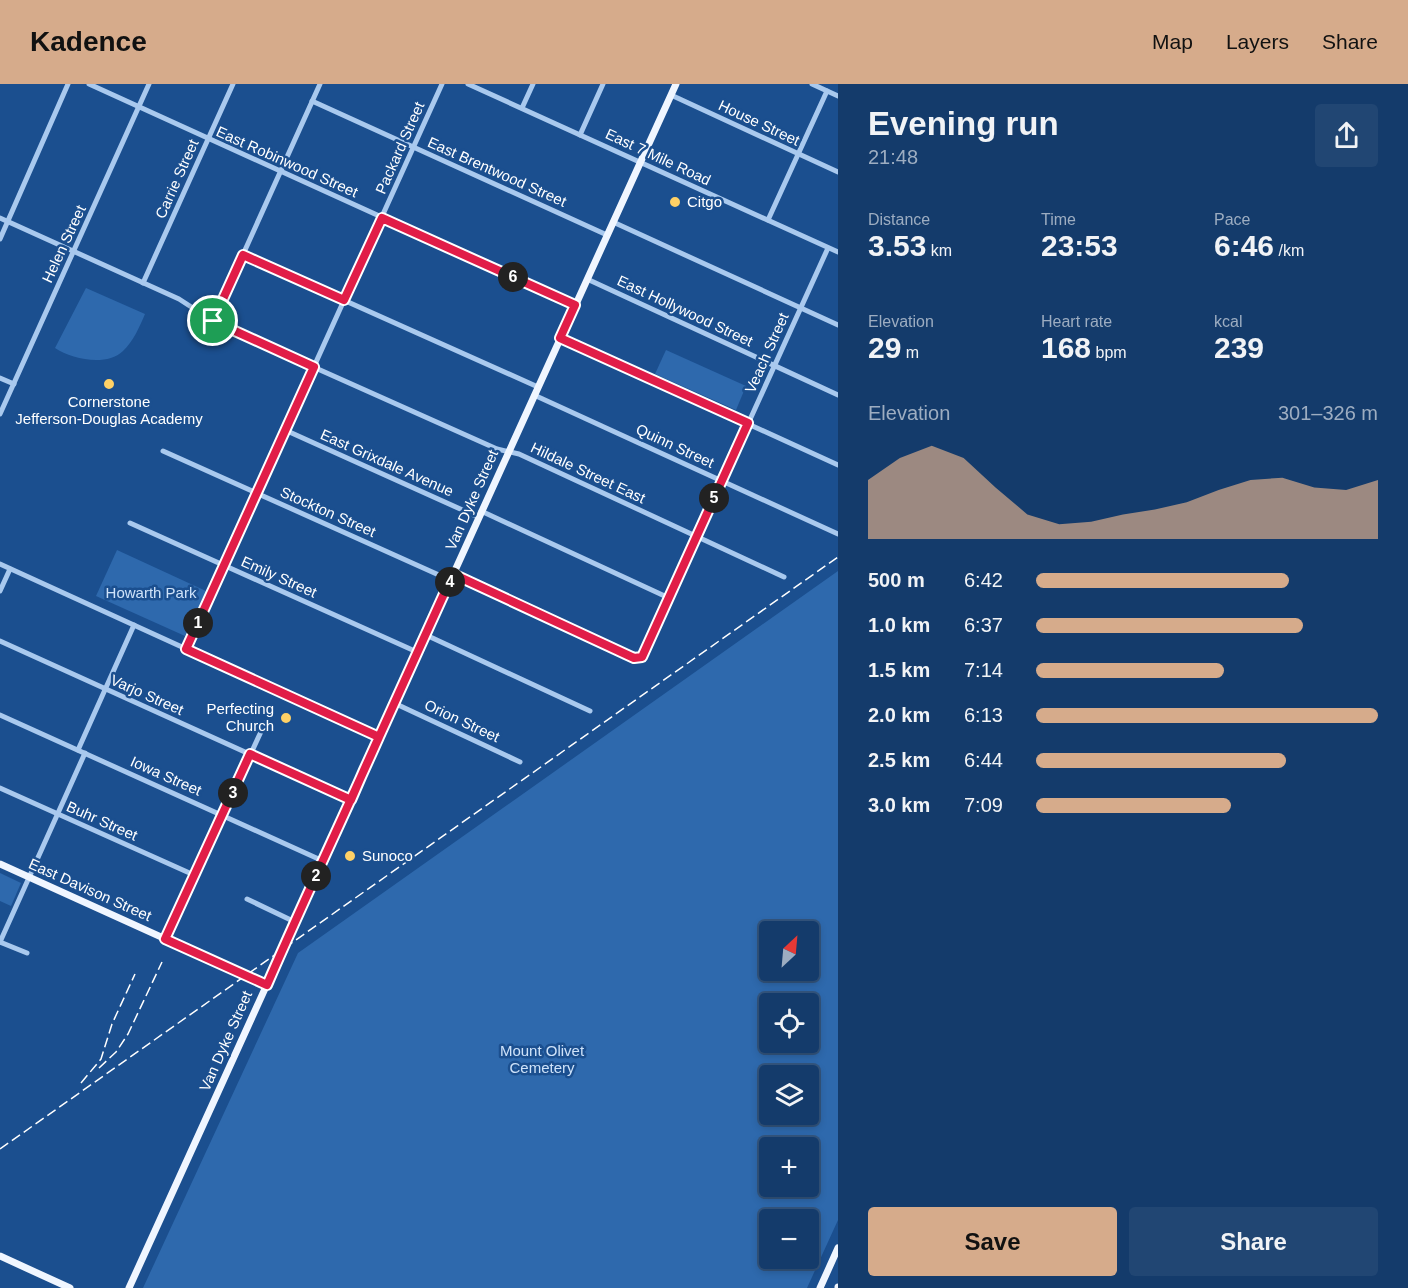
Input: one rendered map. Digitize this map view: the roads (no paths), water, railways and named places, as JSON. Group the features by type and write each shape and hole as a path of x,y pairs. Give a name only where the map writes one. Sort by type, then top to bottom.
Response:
{"main road":[{"name":"Van Dyke Street","path":"129,1288 676,84"},
{"name":"East Davison Street","path":"0,864 267,985"},
{"path":"820,1288 838,1248"},
{"path":"0,1256 70,1288"}],"street":[{"path":"0,239 68,84"},
{"name":"East Robinwood Street","path":"89,84 575,305"},
{"name":"Helen Street","path":"0,414 149,84"},
{"name":"Carrie Street","path":"143,283 233,84"},
{"path":"213,321 320,84"},
{"name":"Packard Street","path":"186,649 442,84"},
{"name":"East 7 Mile Road","path":"468,84 838,252"},
{"path":"522,108 533,84"},
{"path":"580,135 603,84"},
{"path":"812,84 838,96"},
{"path":"768,220 827,91"},
{"name":"House Street","path":"670,95 838,172"},
{"name":"East Brentwood Street","path":"312,101 607,235"},
{"name":"Hildale Street East","path":"0,218 179,299 213,321 497,449 519,454 784,577"},
{"path":"613,222 838,325"},
{"name":"Veach Street","path":"634,658 640,658 644,654 828,248"},
{"path":"243,255 538,387"},
{"name":"East Hollywood Street","path":"587,279 838,395"},
{"path":"560,338 838,465"},
{"path":"0,378 14,384"},
{"name":"Quinn Street","path":"534,395 838,534"},
{"name":"East Grixdale Avenue","path":"285,430 669,598"},
{"name":"Stockton Street","path":"163,451 634,658"},
{"name":"Emily Street","path":"130,523 417,652"},
{"path":"0,564 379,737"},
{"path":"0,591 10,569"},
{"path":"78,750 134,625"},
{"path":"426,634 590,711"},
{"name":"Varjo Street","path":"0,641 351,800"},
{"name":"Orion Street","path":"394,703 520,762"},
{"name":"Iowa Street","path":"0,714 323,861"},
{"path":"165,939 265,723"},
{"path":"27,953 0,942 86,753"},
{"name":"Buhr Street","path":"0,788 194,875"},
{"path":"247,899 295,922"}],"railway":[{"path":"0,1149 838,557"},
{"path":"99,1068 116,1052 128,1034 162,962"},
{"path":"81,1083 101,1059 112,1024 135,974"}],"place":[{"name":"Citgo","path":"675,202"},
{"name":"Cornerstone Jefferson-Douglas Academy","path":"109,384"},
{"name":"Perfecting Church","path":"286,718"},
{"name":"Sunoco","path":"350,856"}],"park label":[{"name":"Howarth Park","path":"151,593"},
{"name":"Mount Olivet Cemetery","path":"542,1060"}]}
